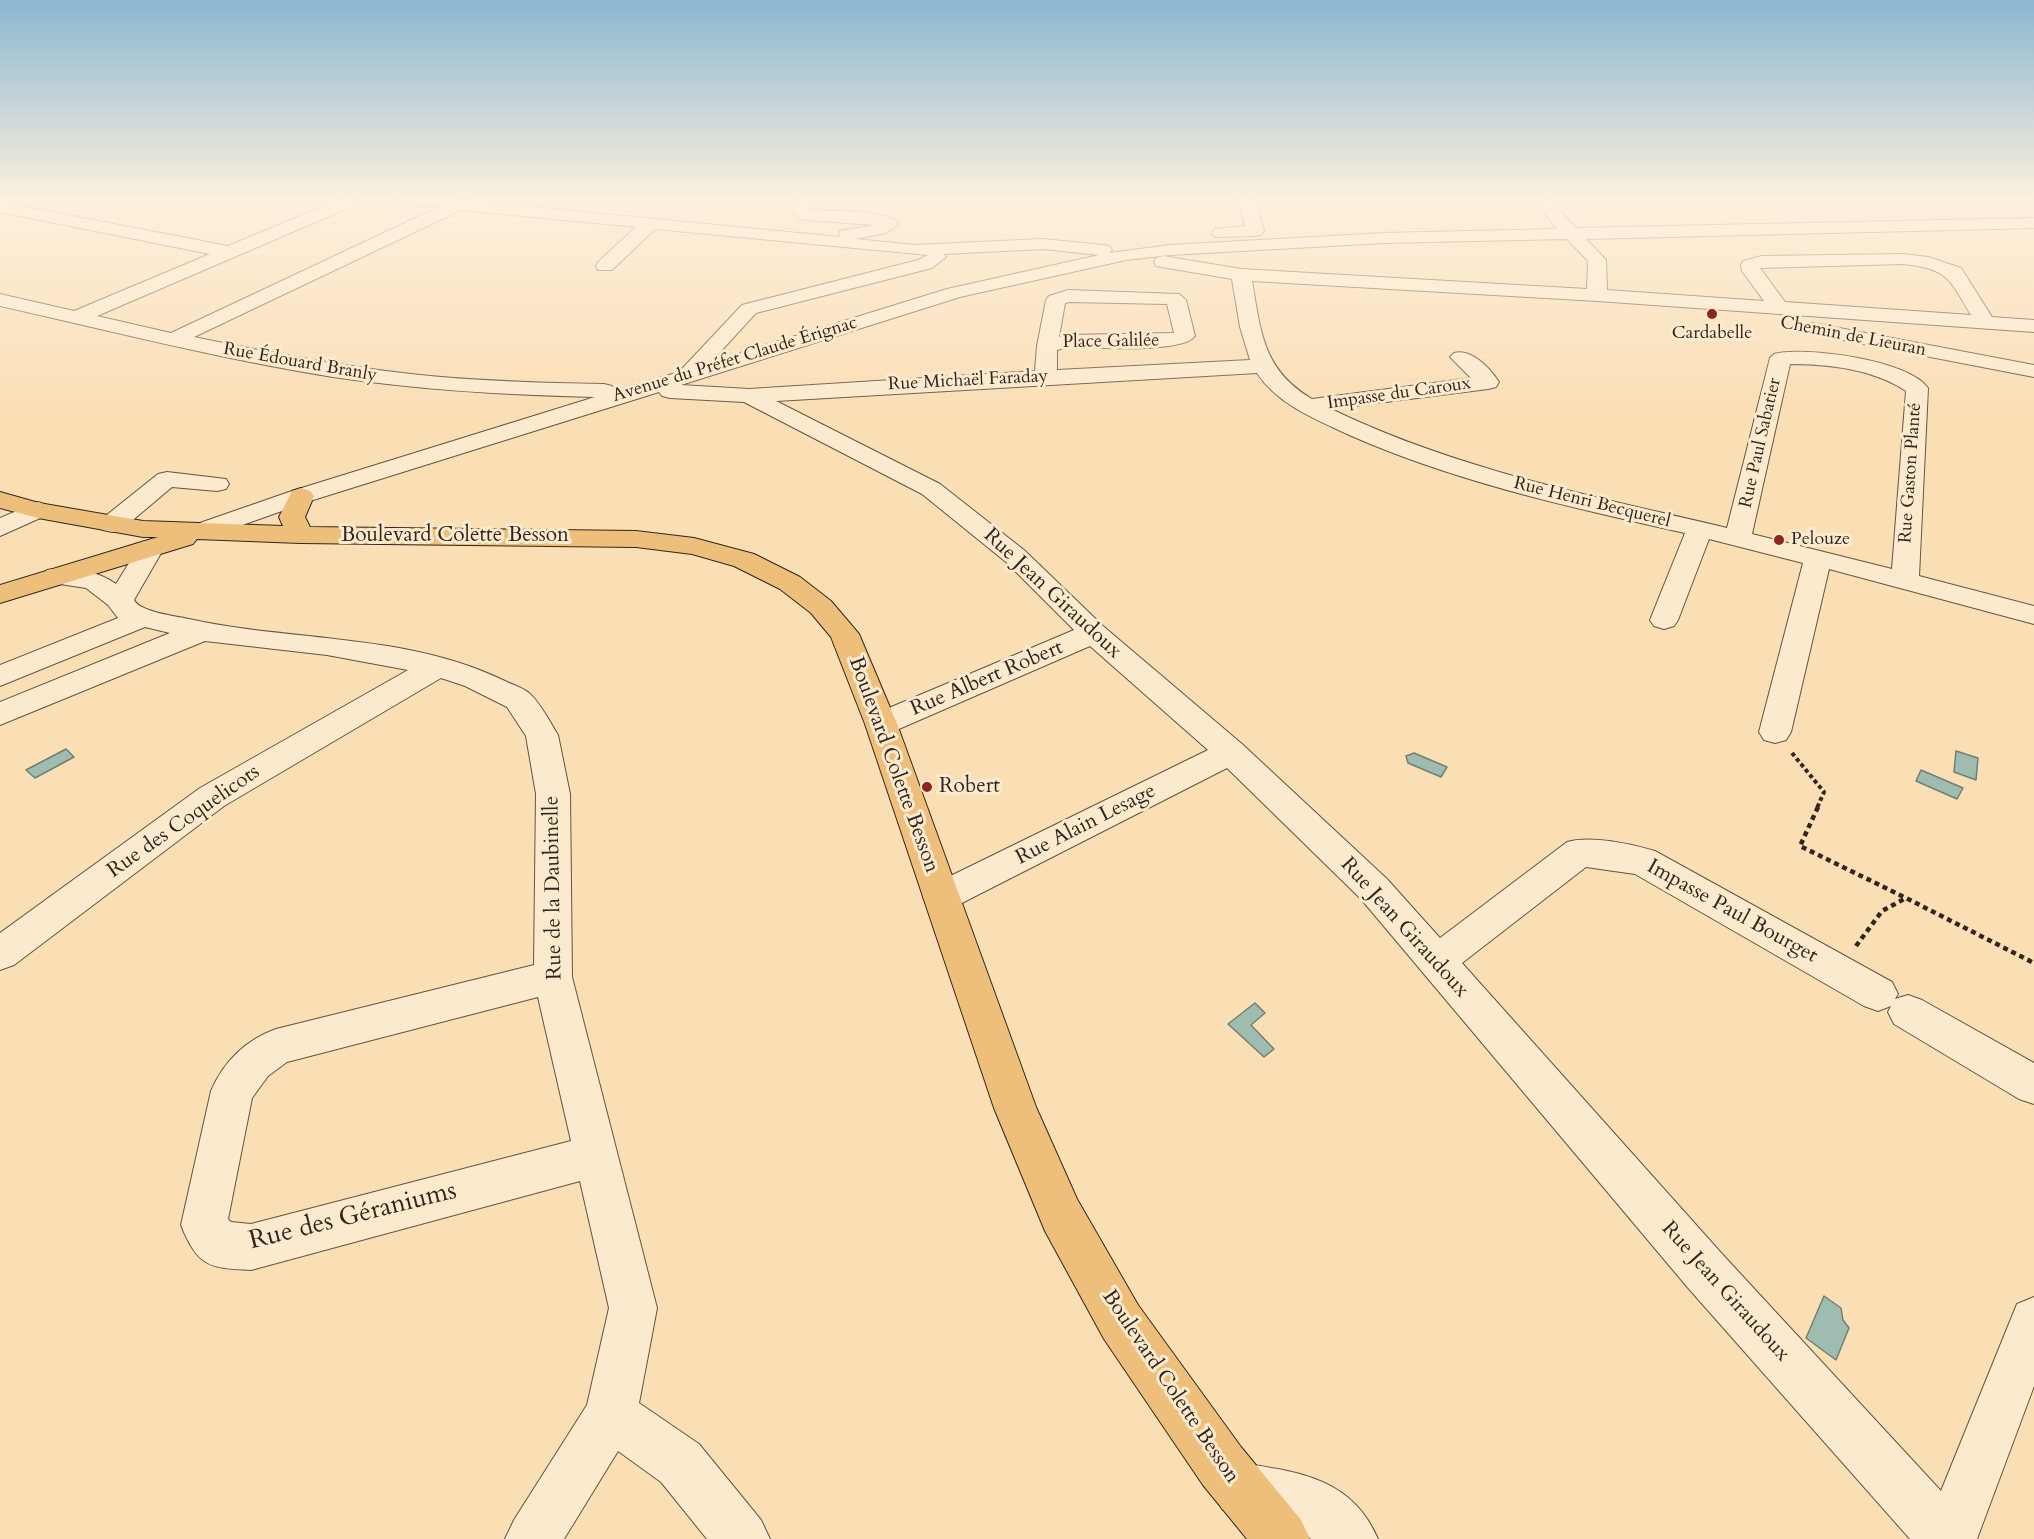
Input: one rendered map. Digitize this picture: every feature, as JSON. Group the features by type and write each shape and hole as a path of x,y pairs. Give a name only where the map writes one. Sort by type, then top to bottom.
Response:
{"main road":[{"path":"300,535 292,517 301,496"},
{"path":"0,500 38,510 112,524 147,539"},
{"path":"57,576 100,540 112,524"},
{"path":"0,594 57,576 147,539 203,531"},
{"name":"Boulevard Colette Besson","path":"203,531 300,535 636,538 693,546 744,560 790,583 821,607 844,634 881,724 1015,1108 1061,1215 1121,1322 1241,1490 1282,1539"}],"street":[{"path":"77,317 185,271"},
{"path":"174,339 318,271"},
{"path":"679,383 749,309 898,271"},
{"name":"Avenue du Préfet Claude Érignac","path":"203,531 301,496 679,383 954,293 1048,271"},
{"path":"1217,271 1241,275 1597,295 2034,326"},
{"path":"1597,271 1597,295"},
{"path":"1751,271 1779,308"},
{"path":"1951,271 1954,272 1986,322"},
{"name":"Rue Henri Becquerel","path":"1241,275 1256,346 1270,376 1310,406 1368,435 1430,460 1509,483 1818,558 2034,615"},
{"name":"Place Galilée","path":"1046,377 1047,346 1056,300 1068,296 1172,298 1176,300 1185,336 1173,341 1068,341 1047,346"},
{"name":"Rue Édouard Branly","path":"0,300 174,339 381,377 466,387 604,391"},
{"name":"Chemin de Lieuran","path":"1673,302 2034,371"},
{"name":"Impasse du Caroux","path":"1310,406 1488,382 1461,357"},
{"name":"Rue Paul Sabatier","path":"1738,538 1781,358 1795,357 1864,367"},
{"name":"Rue Michaël Faraday","path":"679,383 771,400 1046,377 1265,366"},
{"name":"Rue Gaston Planté","path":"1864,367 1898,376 1917,388 1905,580"},
{"name":"Rue Jean Giraudoux","path":"771,400 932,489 1015,556 1093,633 1231,752 1374,889 1706,1272 1948,1539"},
{"path":"112,524 167,479 217,484"},
{"path":"0,528 38,510"},
{"path":"1664,620 1700,529"},
{"path":"0,676 132,609 147,539"},
{"path":"1775,732 1818,558"},
{"name":"Rue de la Daubinelle","path":"57,576 94,581 132,609 202,632 327,646 438,666 476,679 518,700 542,735 553,794 553,977 633,1308 611,1415 532,1539"},
{"path":"0,714 202,632"},
{"name":"Rue Albert Robert","path":"881,724 1093,633"},
{"name":"Rue des Coquelicots","path":"0,954 212,797 438,666"},
{"name":"Rue Alain Lesage","path":"941,897 1231,752"},
{"name":"Impasse Paul Bourget","path":"1436,962 1580,852 1642,861 1837,970 2034,1085"},
{"name":"Rue des Géraniums","path":"553,977 276,1047 253,1063 232,1091 204,1225 219,1245 251,1247 597,1155"},
{"path":"1948,1539 2034,1321"},
{"path":"611,1415 680,1463 742,1539"},
{"name":"Boulevard Colette Besson","path":"1241,1490 1282,1496 1315,1505 1350,1539"}],"path":[{"path":"1775,732 1824,792 1800,846 2034,963"},
{"path":"1837,970 1882,911 1906,897"}],"shaded area":[{"path":"66,749 74,757 35,778 26,770"},
{"path":"1956,751 1978,758 1976,780 1954,772"},
{"path":"1414,753 1447,767 1441,777 1408,763 1406,756"},
{"path":"1921,770 1963,788 1957,799 1916,781"},
{"path":"1255,1003 1265,1013 1251,1025 1274,1049 1264,1057 1228,1024"},
{"path":"1824,1296 1841,1308 1843,1320 1849,1328 1836,1360 1806,1338"}],"place":[{"name":"Cardabelle","path":"1712,314"},
{"name":"Pelouze","path":"1779,540"},
{"name":"Robert","path":"927,787"}]}
